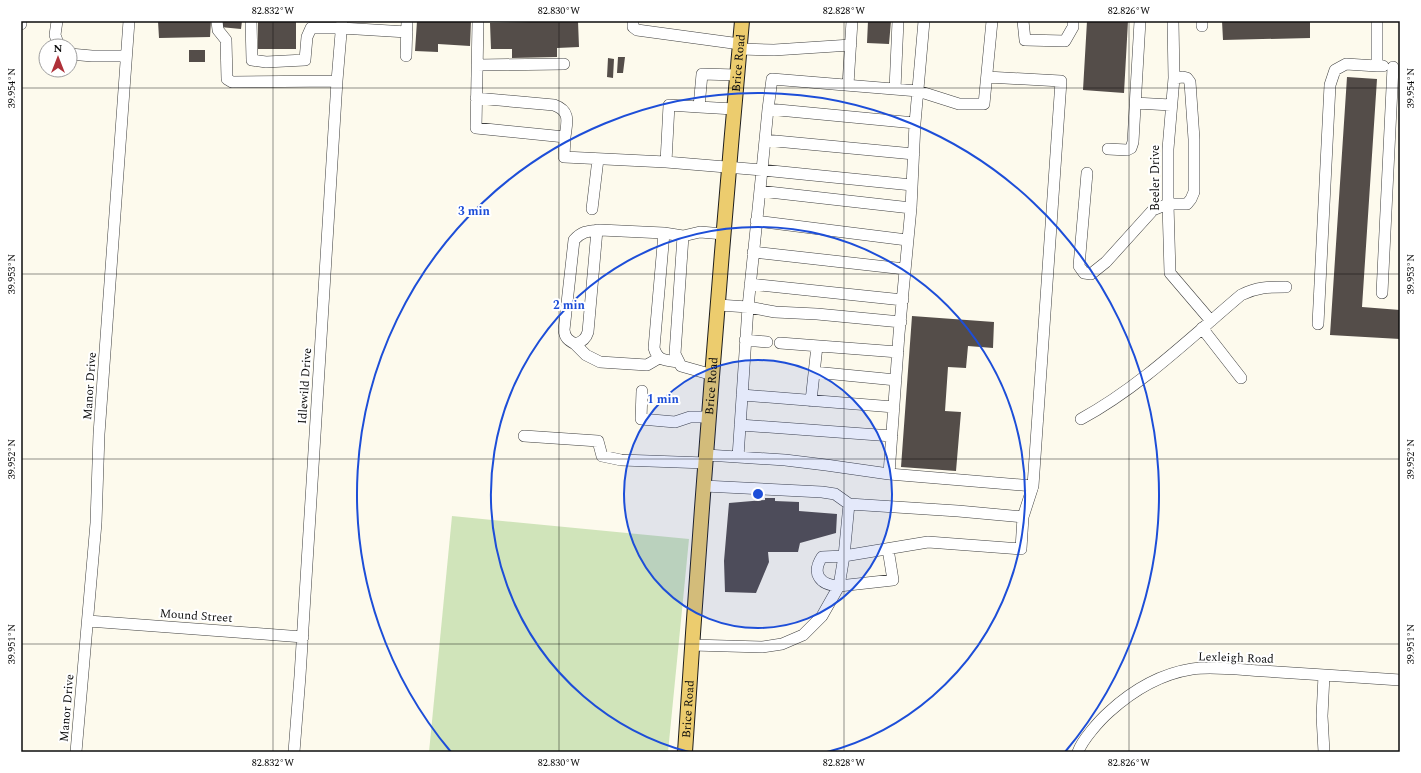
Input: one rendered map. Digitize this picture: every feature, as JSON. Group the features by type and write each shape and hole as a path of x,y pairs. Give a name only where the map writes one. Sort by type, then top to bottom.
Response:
{"main road":[{"name":"Brice Road","path":"685,752 718,305 742,21"}],"street":[{"path":"56,38 55,35 57,21"},
{"name":"Manor Drive","path":"76,752 96,523 99,434 129,21"},
{"path":"217,21 218,30 226,40 227,79 232,82 337,81"},
{"path":"251,21 252,60 266,62 305,60 307,37 311,25 369,25 407,32"},
{"path":"406,56 407,21"},
{"path":"478,21 476,128 565,137"},
{"path":"633,21 633,27 637,30 740,47 774,50 851,45"},
{"path":"848,85 852,21"},
{"path":"895,89 898,21"},
{"path":"889,474 907,240 911,208 915,123 924,21"},
{"path":"738,457 750,284 772,79 918,91 960,104 984,104 992,21"},
{"path":"1023,21 1024,40 1065,41 1073,26 1073,21"},
{"path":"1108,149 1127,150 1131,148 1133,142 1140,21"},
{"name":"Beeler Drive","path":"1173,21 1174,78 1168,149 1170,273 1211,321"},
{"path":"1376,66 1377,21"},
{"name":"Idlewild Drive","path":"294,752 303,637 341,24"},
{"path":"78,55 126,56"},
{"path":"477,64 564,64"},
{"path":"1318,324 1330,86 1335,70 1346,64 1396,67 1382,293"},
{"path":"700,107 702,74 737,75"},
{"path":"888,549 893,580 839,586 828,585 821,580 817,573 818,563 822,556 844,556 928,542 1021,550 1023,517 1032,486 1061,81 987,77"},
{"path":"1087,173 1079,266 1084,273 1091,274 1106,262 1153,210 1168,204 1186,204 1191,199 1194,192 1194,139 1190,82 1187,78 1183,77 1174,78"},
{"path":"476,98 554,105 562,108 567,116 564,157 666,162 912,185"},
{"path":"1135,102 1171,105"},
{"path":"666,162 669,106 734,109"},
{"path":"768,109 915,123"},
{"path":"765,140 914,154"},
{"path":"592,209 598,159"},
{"path":"760,191 911,208"},
{"path":"756,222 907,240"},
{"path":"659,358 647,365 600,362 586,355 575,344 568,341 564,330 574,240 580,234 597,230 664,233 683,236 700,232 724,234"},
{"path":"575,344 582,342 588,332 597,230"},
{"path":"664,233 654,348 656,356 662,360 679,362"},
{"path":"683,236 675,354 681,366 713,375"},
{"path":"753,252 905,269"},
{"path":"750,284 903,300"},
{"path":"1081,419 1104,406 1132,386 1241,295 1261,288 1286,287"},
{"path":"718,305 748,307 775,312 817,314 901,322"},
{"path":"1202,328 1241,378"},
{"path":"745,340 767,342"},
{"path":"780,343 898,352"},
{"path":"812,400 817,346"},
{"path":"814,372 896,380"},
{"path":"642,391 641,419 675,422 690,417 710,417"},
{"path":"742,395 894,407"},
{"path":"740,425 892,436"},
{"path":"524,436 598,441 602,456 621,460 738,457 826,465 889,474 1032,486"},
{"path":"704,486 822,492 835,494 849,504 1023,517"},
{"path":"692,645 762,647 782,644 803,635 822,616 839,586 844,556 849,504"},
{"name":"Mound Street","path":"88,621 303,637"},
{"name":"Lexleigh Road","path":"1078,752 1099,721 1124,698 1138,689 1169,675 1192,669 1216,669 1400,680"},
{"path":"1324,675 1322,716 1324,752"}],"green space":[{"path":"452,516 689,539 668,752 429,752"}],"building":[{"path":"158,21 211,21 210,37 159,38"},
{"path":"221,21 242,21 241,29 220,27"},
{"path":"258,21 296,21 296,49 258,49"},
{"path":"417,21 471,21 470,46 438,44 438,52 415,51"},
{"path":"578,21 579,47 557,48 557,57 512,58 512,49 491,49 490,23"},
{"path":"868,21 891,21 889,44 867,43"},
{"path":"1087,21 1128,21 1124,93 1083,90"},
{"path":"1222,21 1310,21 1310,38 1223,40"},
{"path":"189,50 205,50 205,62 189,62"},
{"path":"618,57 625,57 623,73 617,73"},
{"path":"608,58 614,59 613,78 607,77"},
{"path":"1347,77 1377,79 1362,307 1400,310 1400,339 1330,335"},
{"path":"912,316 994,322 993,348 968,346 966,368 948,367 945,411 961,412 956,471 901,467"},
{"path":"765,498 775,498 775,501 799,502 799,511 837,514 836,533 800,543 798,552 768,552 769,562 756,593 725,592 724,561 729,503 765,500"}]}
